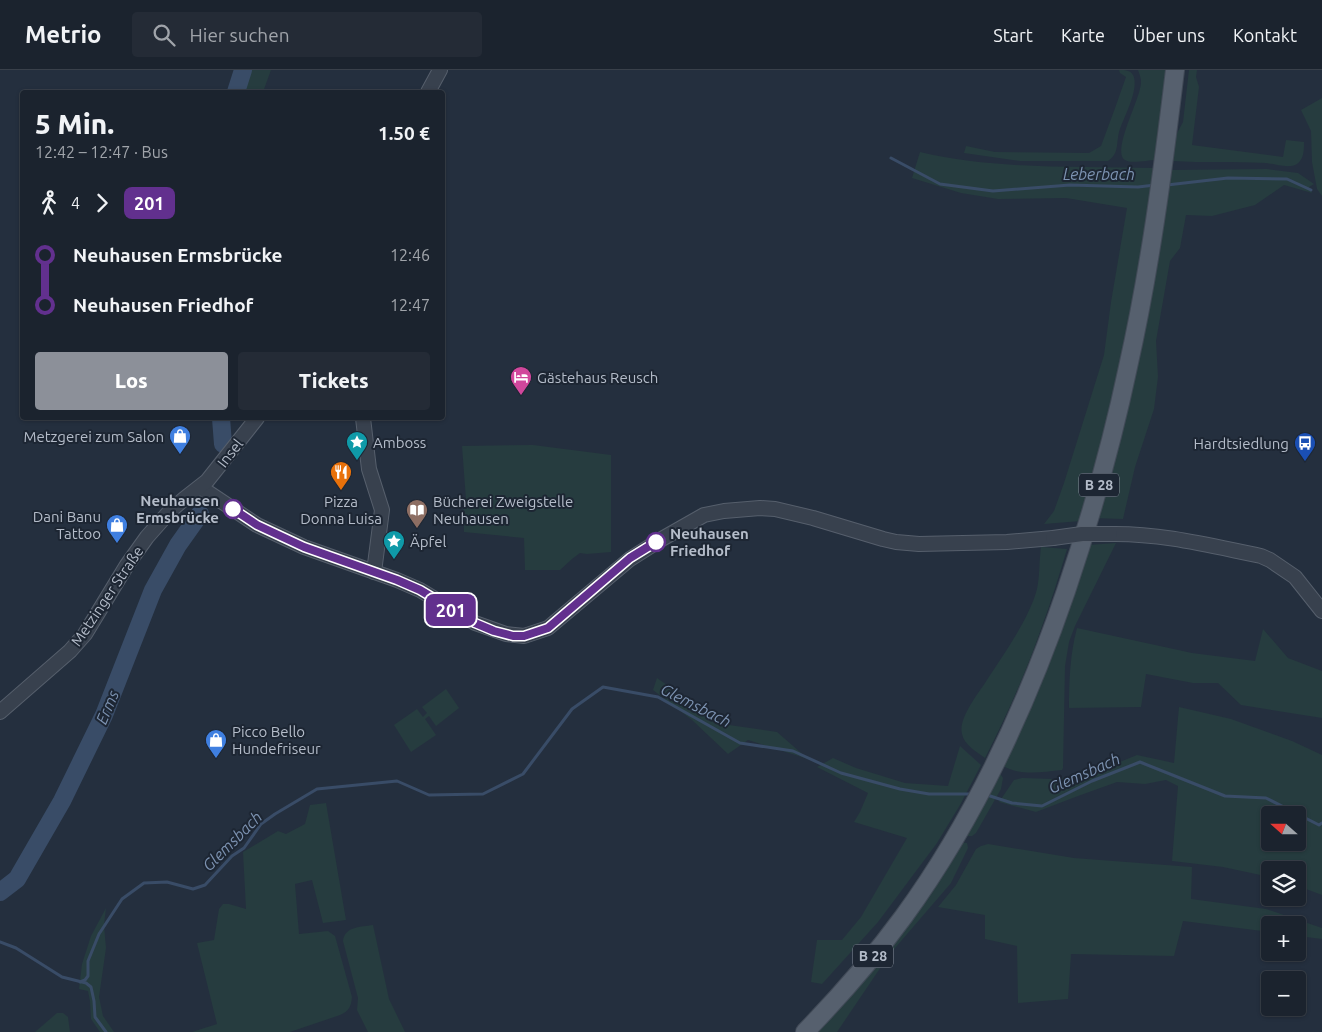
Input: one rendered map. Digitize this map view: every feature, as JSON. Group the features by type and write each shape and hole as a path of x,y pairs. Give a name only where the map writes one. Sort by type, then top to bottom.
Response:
{"main road":[{"name":"B 28","path":"805,1032 876,952 932,874 976,801 1032,681 1074,565 1099,486 1112,436 1142,302 1156,219 1175,70"}],"street":[{"path":"429,90 440,70"},
{"name":"Insel","path":"200,487 207,481 255,420"},
{"path":"363,420 369,469 382,510 374,572"},
{"path":"200,487 257,525 304,547 420,590 475,623 506,634 524,636 548,628 630,558 704,515 739,509 760,508 801,514 871,536 902,542 930,544 1007,542 1082,534 1128,533 1165,537 1261,556 1270,560 1295,577 1322,611"},
{"name":"Metzinger Straße","path":"0,712 70,650 85,634 127,565 147,537 170,511 200,487"}],"green space":[{"path":"236,70 271,70 264,90 231,90"},
{"path":"1119,70 1132,73 1135,81 1133,95 1119,132 1115,153 1108,161 1020,161 964,153 966,146 995,152 1089,153 1101,146 1114,111 1126,77"},
{"path":"1138,70 1167,70 1156,160 1131,162 1125,160 1122,154 1122,146 1140,89 1141,80"},
{"path":"1189,70 1197,70 1196,77 1199,87 1192,145 1283,157 1286,140 1304,142 1301,160 1297,164 1286,166 1254,162 1172,161 1174,139 1183,122"},
{"path":"1322,98 1322,196 1317,189 1312,162 1311,131 1301,110"},
{"path":"920,152 978,162 1007,164 1154,168 1127,333 1106,428 1081,521 1044,524 1054,511 1064,483 1104,355 1127,208 1066,198 998,199 961,193 912,178"},
{"path":"1267,169 1298,173 1314,184 1309,187 1312,193 1284,185 1255,205 1212,216 1186,215 1180,248 1170,261 1156,341 1158,377 1154,409 1135,467 1123,519 1093,518 1161,220 1164,220 1170,170"},
{"path":"533,445 611,455 611,552 580,553 560,570 525,570 524,538 464,532 463,502 466,500 462,446"},
{"path":"1116,543 1069,642 1065,666 1062,770 1024,772 1003,766 1088,545"},
{"path":"1041,547 1067,549 1029,662 985,758 965,742 962,734 963,721 973,700 1014,638 1028,613 1037,589"},
{"path":"1077,628 1192,653 1255,661 1263,629 1288,658 1322,671 1322,718 1241,705 1218,683 1193,683 1146,674 1141,707 1069,708 1070,668"},
{"path":"657,678 722,724 777,732 808,759 748,740 728,754 692,720 653,690"},
{"path":"446,689 459,708 436,726 429,716 425,719 436,735 411,752 394,725 417,709 423,717 427,713 422,707"},
{"path":"1179,707 1231,719 1292,741 1322,755 1322,895 1306,889 1306,861 1261,861 1261,875 1223,867 1172,861 1178,786 1166,780 1145,784 1117,782 1036,812 999,802 1014,780 1022,778 1052,779 1069,777 1105,768 1137,755 1174,763"},
{"path":"960,746 981,765 937,843 878,922 822,984 811,982 817,940 842,940 861,917 907,838 854,822 868,793 817,767 833,758 856,768 905,783 948,786"},
{"path":"999,772 1003,778 1001,789 976,833 972,836 964,836"},
{"path":"326,803 346,920 323,923 312,880 295,884 299,934 328,931 335,936 352,997 349,1008 340,1015 290,1032 192,1032 217,1024 197,943 214,940 219,909 223,904 246,909 243,852 278,831 286,834 305,824 310,805"},
{"path":"960,842 967,843 968,848 951,883 889,955 837,1032 816,1032"},
{"path":"988,844 1074,858 1192,867 1191,899 1266,909 1287,916 1261,916 1261,931 1183,921 1174,956 1071,954 1068,999 1018,1003 1017,946 985,939 985,915 938,907 956,885 976,849"},
{"path":"106,908 104,925 106,948 99,997 103,1016 114,1032 100,1032 91,1019 88,991 79,989 82,964 91,936"},
{"path":"1306,923 1322,928 1322,939 1306,937"},
{"path":"373,925 389,999 405,1032 368,1032 357,1010 358,998 343,941 344,936 350,930"},
{"path":"57,1013 63,1013 68,1017 70,1032 35,1032"}],"waterway":[{"name":"Erms","path":"237,90 243,70"},
{"name":"Leberbach","path":"891,158 940,184 993,191 1070,185 1138,187 1155,185"},
{"name":"Leberbach","path":"1167,185 1228,178 1287,179 1311,190"},
{"name":"Erms","path":"221,420 223,444"},
{"name":"Erms","path":"0,892 17,879 62,801 104,715 153,590 178,545 200,514"},
{"name":"Glemsbach","path":"80,982 88,976 88,961 99,934 122,899 144,883 167,882 193,889 205,885 232,856 244,848 261,824 317,789 397,781 429,795 483,794 523,774 572,709 603,687 658,697 740,743 793,751 841,773 900,789 929,794 973,794"},
{"name":"Glemsbach","path":"987,795 1012,803 1042,806 1092,781 1140,762 1225,796 1266,798 1319,825 1322,823"},
{"path":"0,942 16,948 62,977 86,983 91,987 95,1017 106,1032"}],"bus line":[{"name":"201","path":"233,509 257,525 304,547 397,580 420,590 475,623 513,636 524,636 548,628 630,558 656,542"}],"place":[{"name":"Gästehaus Reusch","path":"521,396"},
{"name":"Metzgerei zum Salon","path":"180,455"},
{"name":"Amboss","path":"357,461"},
{"name":"Hardtsiedlung","path":"1305,462"},
{"name":"Pizza Donna Luisa","path":"341,491"},
{"name":"Neuhausen Ermsbrücke","path":"233,509"},
{"name":"Bücherei Zweigstelle Neuhausen","path":"417,529"},
{"name":"Neuhausen Friedhof","path":"656,542"},
{"name":"Dani Banu Tattoo","path":"117,544"},
{"name":"Äpfel","path":"394,560"},
{"name":"Picco Bello Hundefriseur","path":"216,759"}]}
